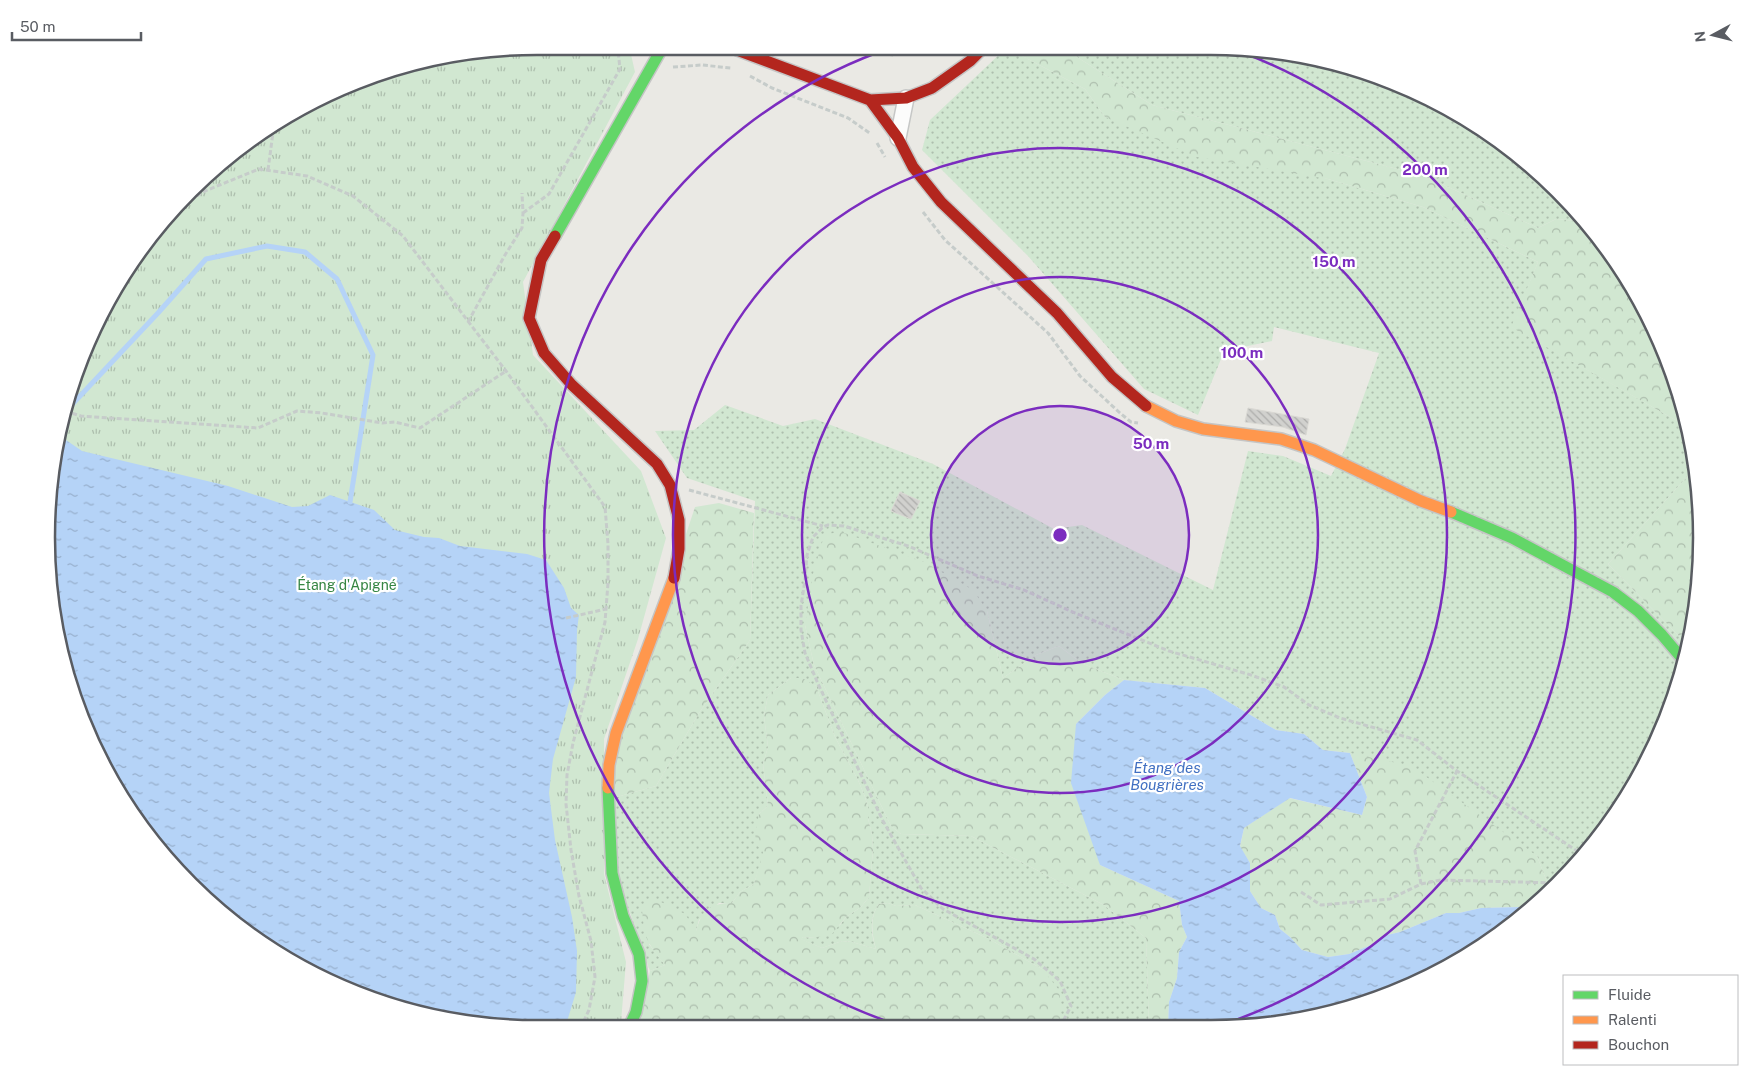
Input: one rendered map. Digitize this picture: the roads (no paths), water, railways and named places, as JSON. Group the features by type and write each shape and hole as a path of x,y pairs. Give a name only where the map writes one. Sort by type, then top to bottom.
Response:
{"street":[{"path":"632,1020 636,1012 642,981 638,954 623,916 612,873 608,801 609,765 616,733 675,576 680,549 679,520 670,485 657,464 572,385 544,354 529,318 541,260 658,55"},
{"path":"750,55 870,100 906,98 932,88 976,55"},
{"path":"898,138 906,98"},
{"path":"870,100 898,138 913,166 941,202 998,254 1057,313 1112,377 1142,404 1176,421 1203,429 1281,439 1314,450 1421,501 1466,517 1512,538 1613,592 1638,611 1679,654"}],"water":[{"name":"Étang d'Apigné","path":"65,439 82,451 228,486 292,507 308,506 330,495 374,510 395,530 424,537 439,538 460,546 527,554 546,560 564,588 571,608 579,615 576,677 553,759 549,793 555,840 572,917 577,951 576,992 568,1020 506,1019 475,1016 413,1004 353,983 296,955 269,939 244,920 196,879 175,856 136,806 120,779 92,722 71,662 59,600 55,538 59,475"},
{"name":"Étang des Bougrières","path":"1124,680 1205,688 1276,730 1304,734 1323,750 1350,753 1367,797 1362,815 1290,798 1244,828 1240,846 1250,863 1250,891 1261,908 1275,915 1280,929 1302,950 1328,957 1349,954 1371,945 1387,935 1400,932 1446,913 1459,913 1481,908 1520,907 1479,939 1424,970 1395,983 1335,1004 1305,1011 1242,1019 1168,1020 1169,1002 1177,978 1179,952 1187,937 1182,925 1179,901 1100,865 1071,783 1076,724 1105,695"}],"waterway":[{"path":"75,402 206,259 267,246 305,252 337,279 373,355 350,502"}]}
